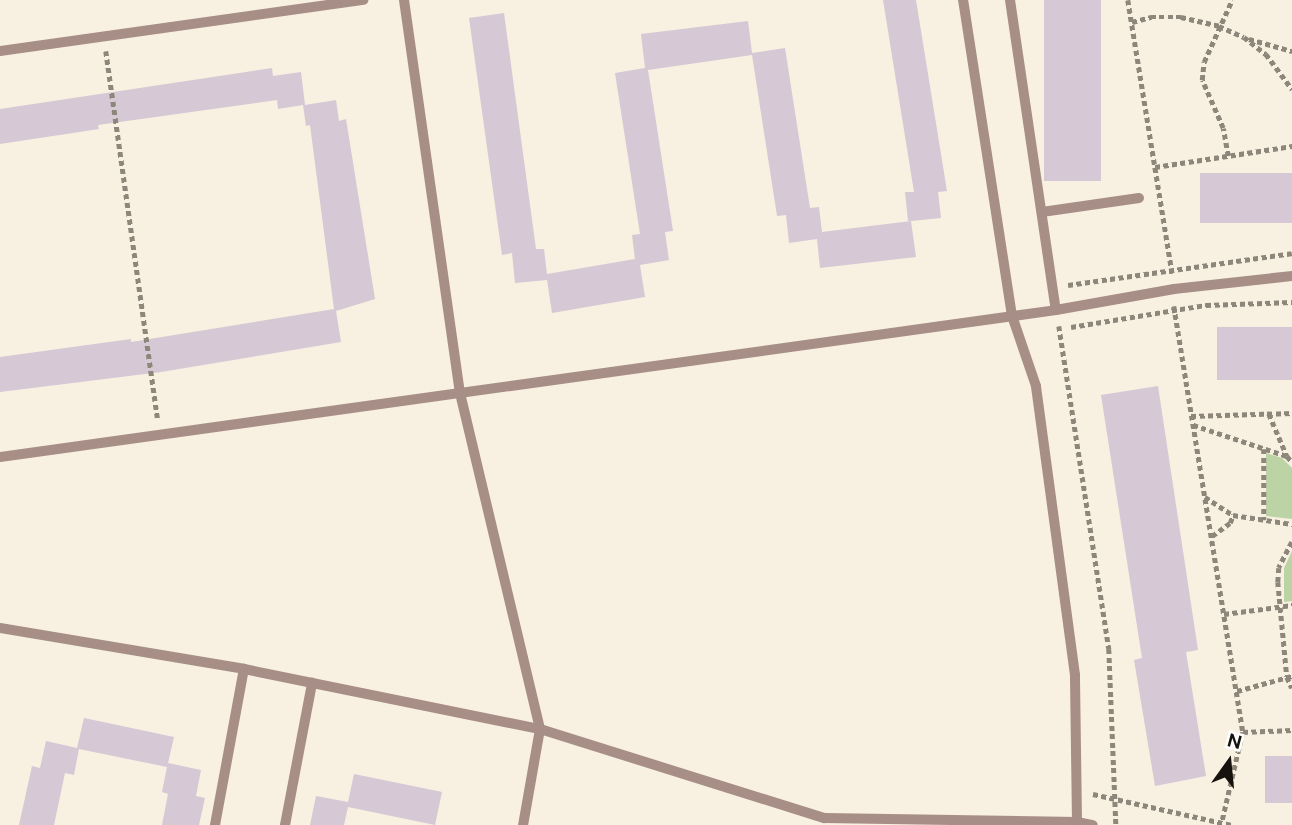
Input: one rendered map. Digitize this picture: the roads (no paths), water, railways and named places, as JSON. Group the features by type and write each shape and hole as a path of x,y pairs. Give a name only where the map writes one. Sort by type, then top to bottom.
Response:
{"lane":[{"path":"0,51 363,0"},
{"path":"404,0 460,393 540,729 523,825"},
{"path":"963,0 1012,316 1036,386 1073,662 1077,823"},
{"path":"1010,0 1056,310"},
{"path":"1042,212 1139,198"},
{"path":"0,457 1056,310 1174,289 1292,276"},
{"path":"0,628 244,669 540,729 823,821 1093,825"},
{"path":"215,825 244,669"},
{"path":"285,825 312,683"}]}
